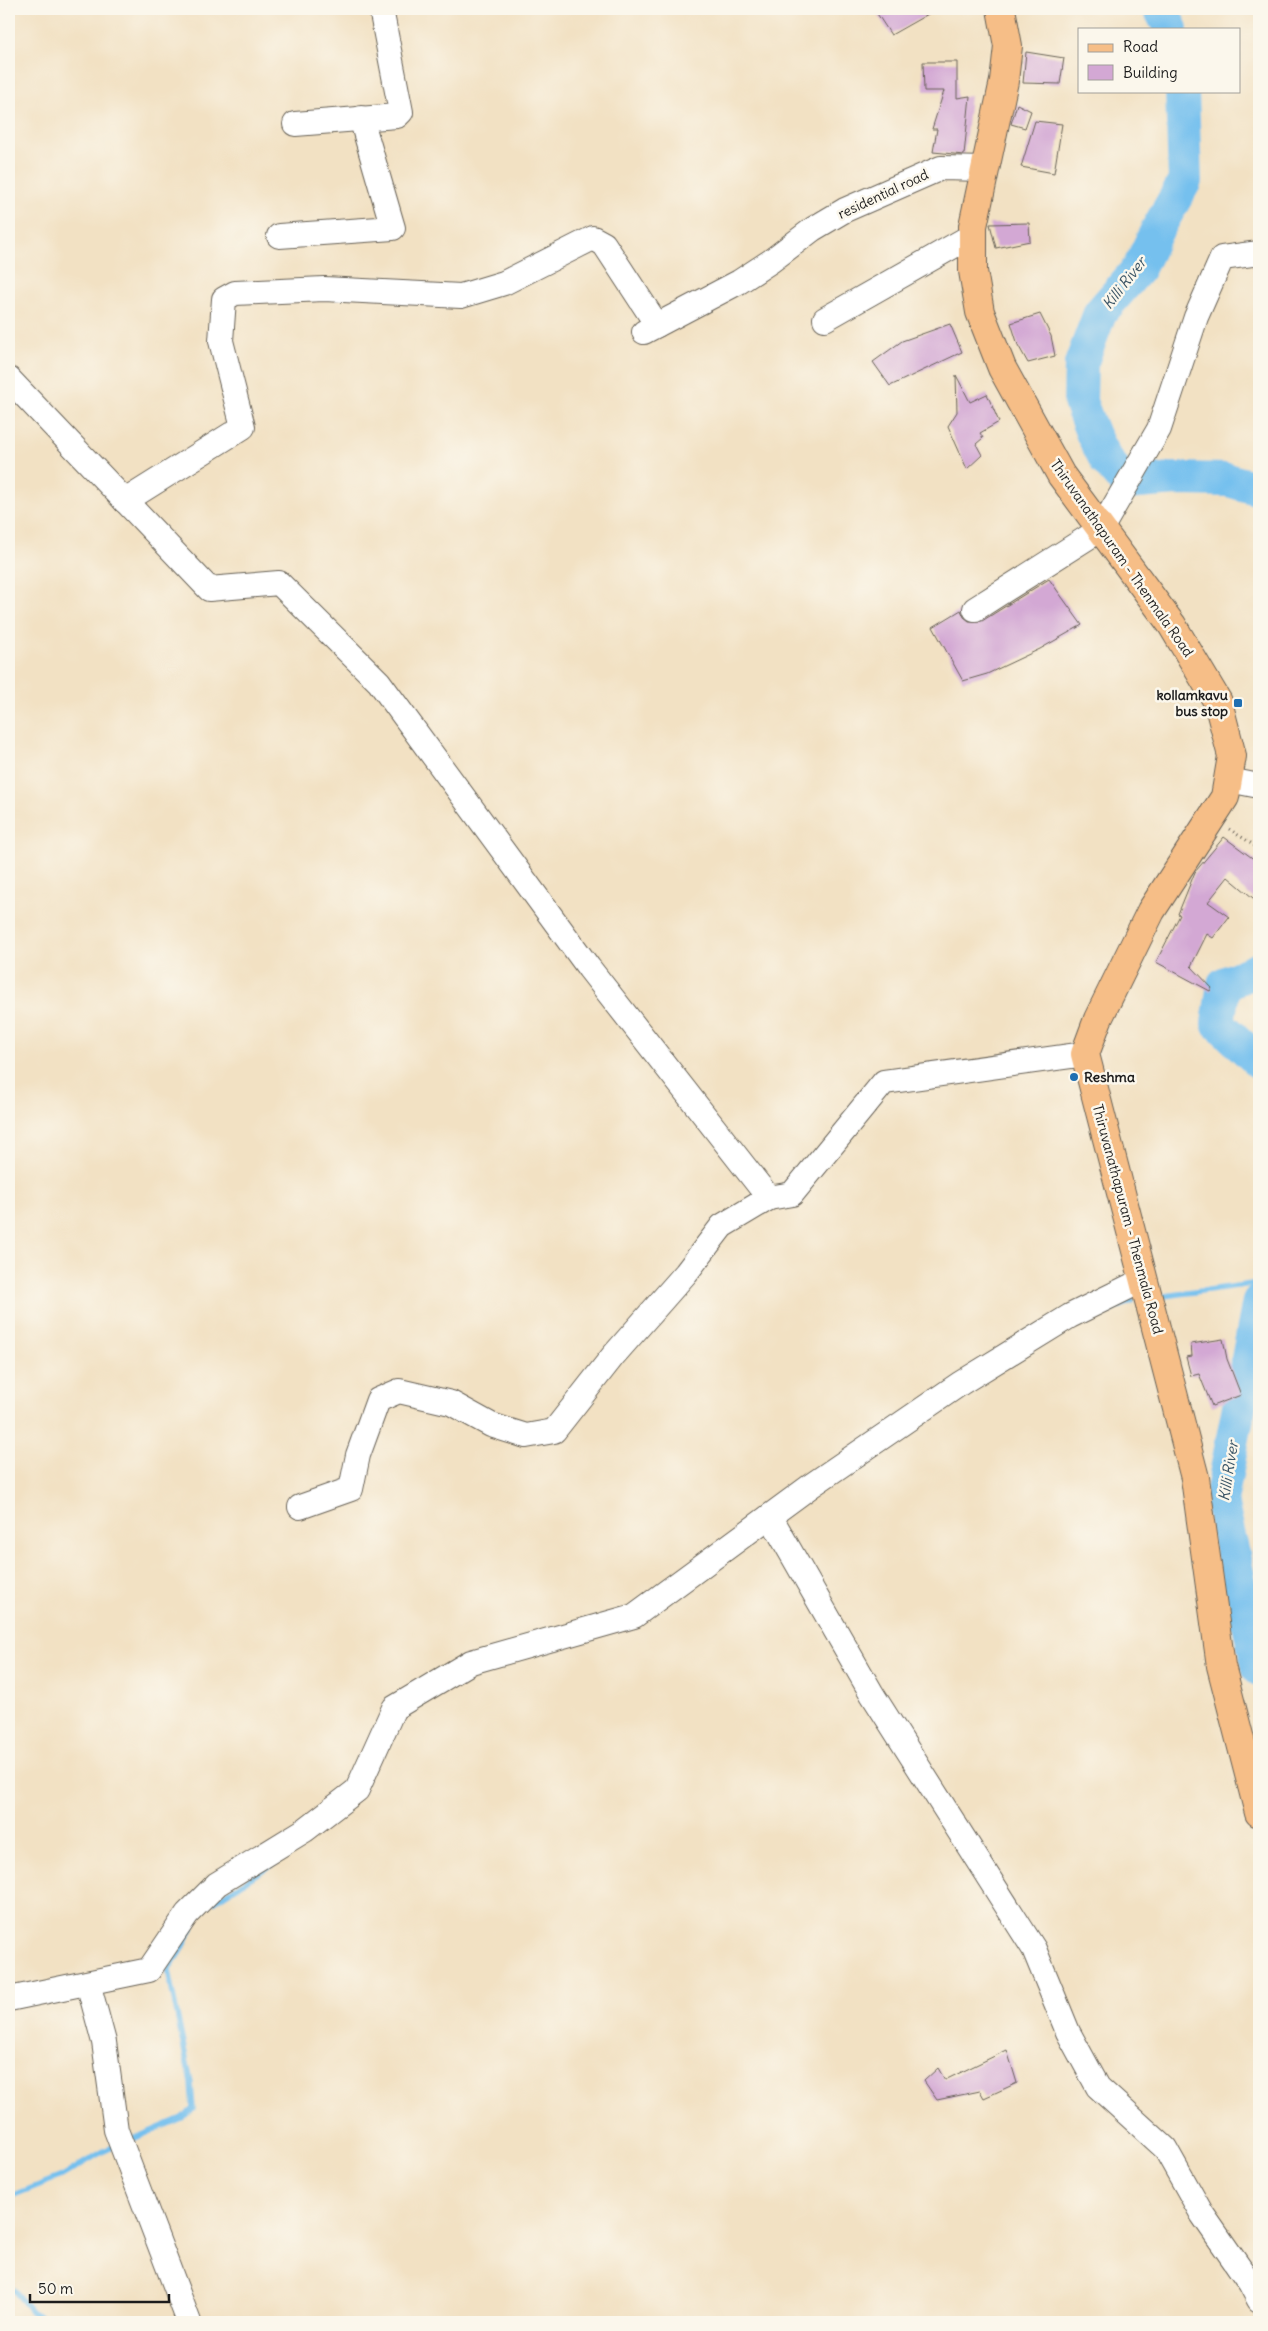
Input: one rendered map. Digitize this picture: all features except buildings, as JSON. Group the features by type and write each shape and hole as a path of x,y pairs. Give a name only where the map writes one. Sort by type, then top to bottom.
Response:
{"main road":[{"name":"Thiruvanathapuram - Thenmala Road","path":"1001,9 1008,46 1004,81 973,235 972,271 980,312 1002,368 1061,475 1172,625 1218,702 1232,756 1225,797 1151,911 1098,1019 1085,1054 1143,1280 1176,1398 1195,1478 1221,1666 1259,1813"}],"street":[{"path":"295,124 397,116 401,112 380,9"},
{"path":"279,236 393,228 361,118"},
{"name":"residential road","path":"125,501 243,427 222,341 224,299 235,292 324,289 461,296 504,283 593,238 604,244 650,329 739,282 772,261 813,229 845,210 940,168 986,169"},
{"path":"825,319 973,235"},
{"path":"975,609 1102,529 1158,429 1196,317 1222,258 1259,253"},
{"path":"9,379 209,589 279,583 379,682 590,968 769,1198"},
{"path":"1229,780 1259,786"},
{"path":"300,1506 351,1489 358,1455 378,1400 399,1391 451,1403 491,1425 526,1436 554,1431 613,1356 686,1273 722,1226 769,1198 792,1194 884,1082 1085,1054"},
{"path":"9,1999 149,1970 187,1914 217,1884 304,1830 357,1790 394,1708 471,1662 634,1616 770,1516 961,1383 1070,1316 1143,1280"},
{"path":"770,1516 872,1694 1034,1949 1068,2032 1098,2087 1165,2148 1202,2214 1250,2283 1259,2300"},
{"path":"88,1983 104,2042 116,2130 189,2322"}],"path":[{"path":"1212,818 1254,845 1259,854"}],"waterway":[{"name":"Killi River","path":"1160,9 1170,28"},
{"name":"Killi River","path":"1182,92 1185,181 1157,230 1139,268 1100,313 1081,364 1080,402 1093,435 1106,460 1126,483 1177,479 1228,480 1259,489"},
{"name":"Killi River","path":"1259,969 1224,984 1218,1023 1259,1062"},
{"path":"1165,1296 1259,1283"},
{"path":"1093,1318 1132,1301"},
{"name":"Killi River","path":"1259,1301 1221,1501 1259,1669"},
{"path":"215,1901 300,1846"},
{"path":"126,2142 182,2118 193,2109 191,2083 168,1970 184,1946 195,1921"},
{"path":"9,2197 62,2176 117,2145"},
{"path":"9,2284 32,2312 51,2322"}],"place":[{"name":"kollamkavu bus stop","path":"1238,703"},
{"name":"Reshma","path":"1074,1077"}]}
